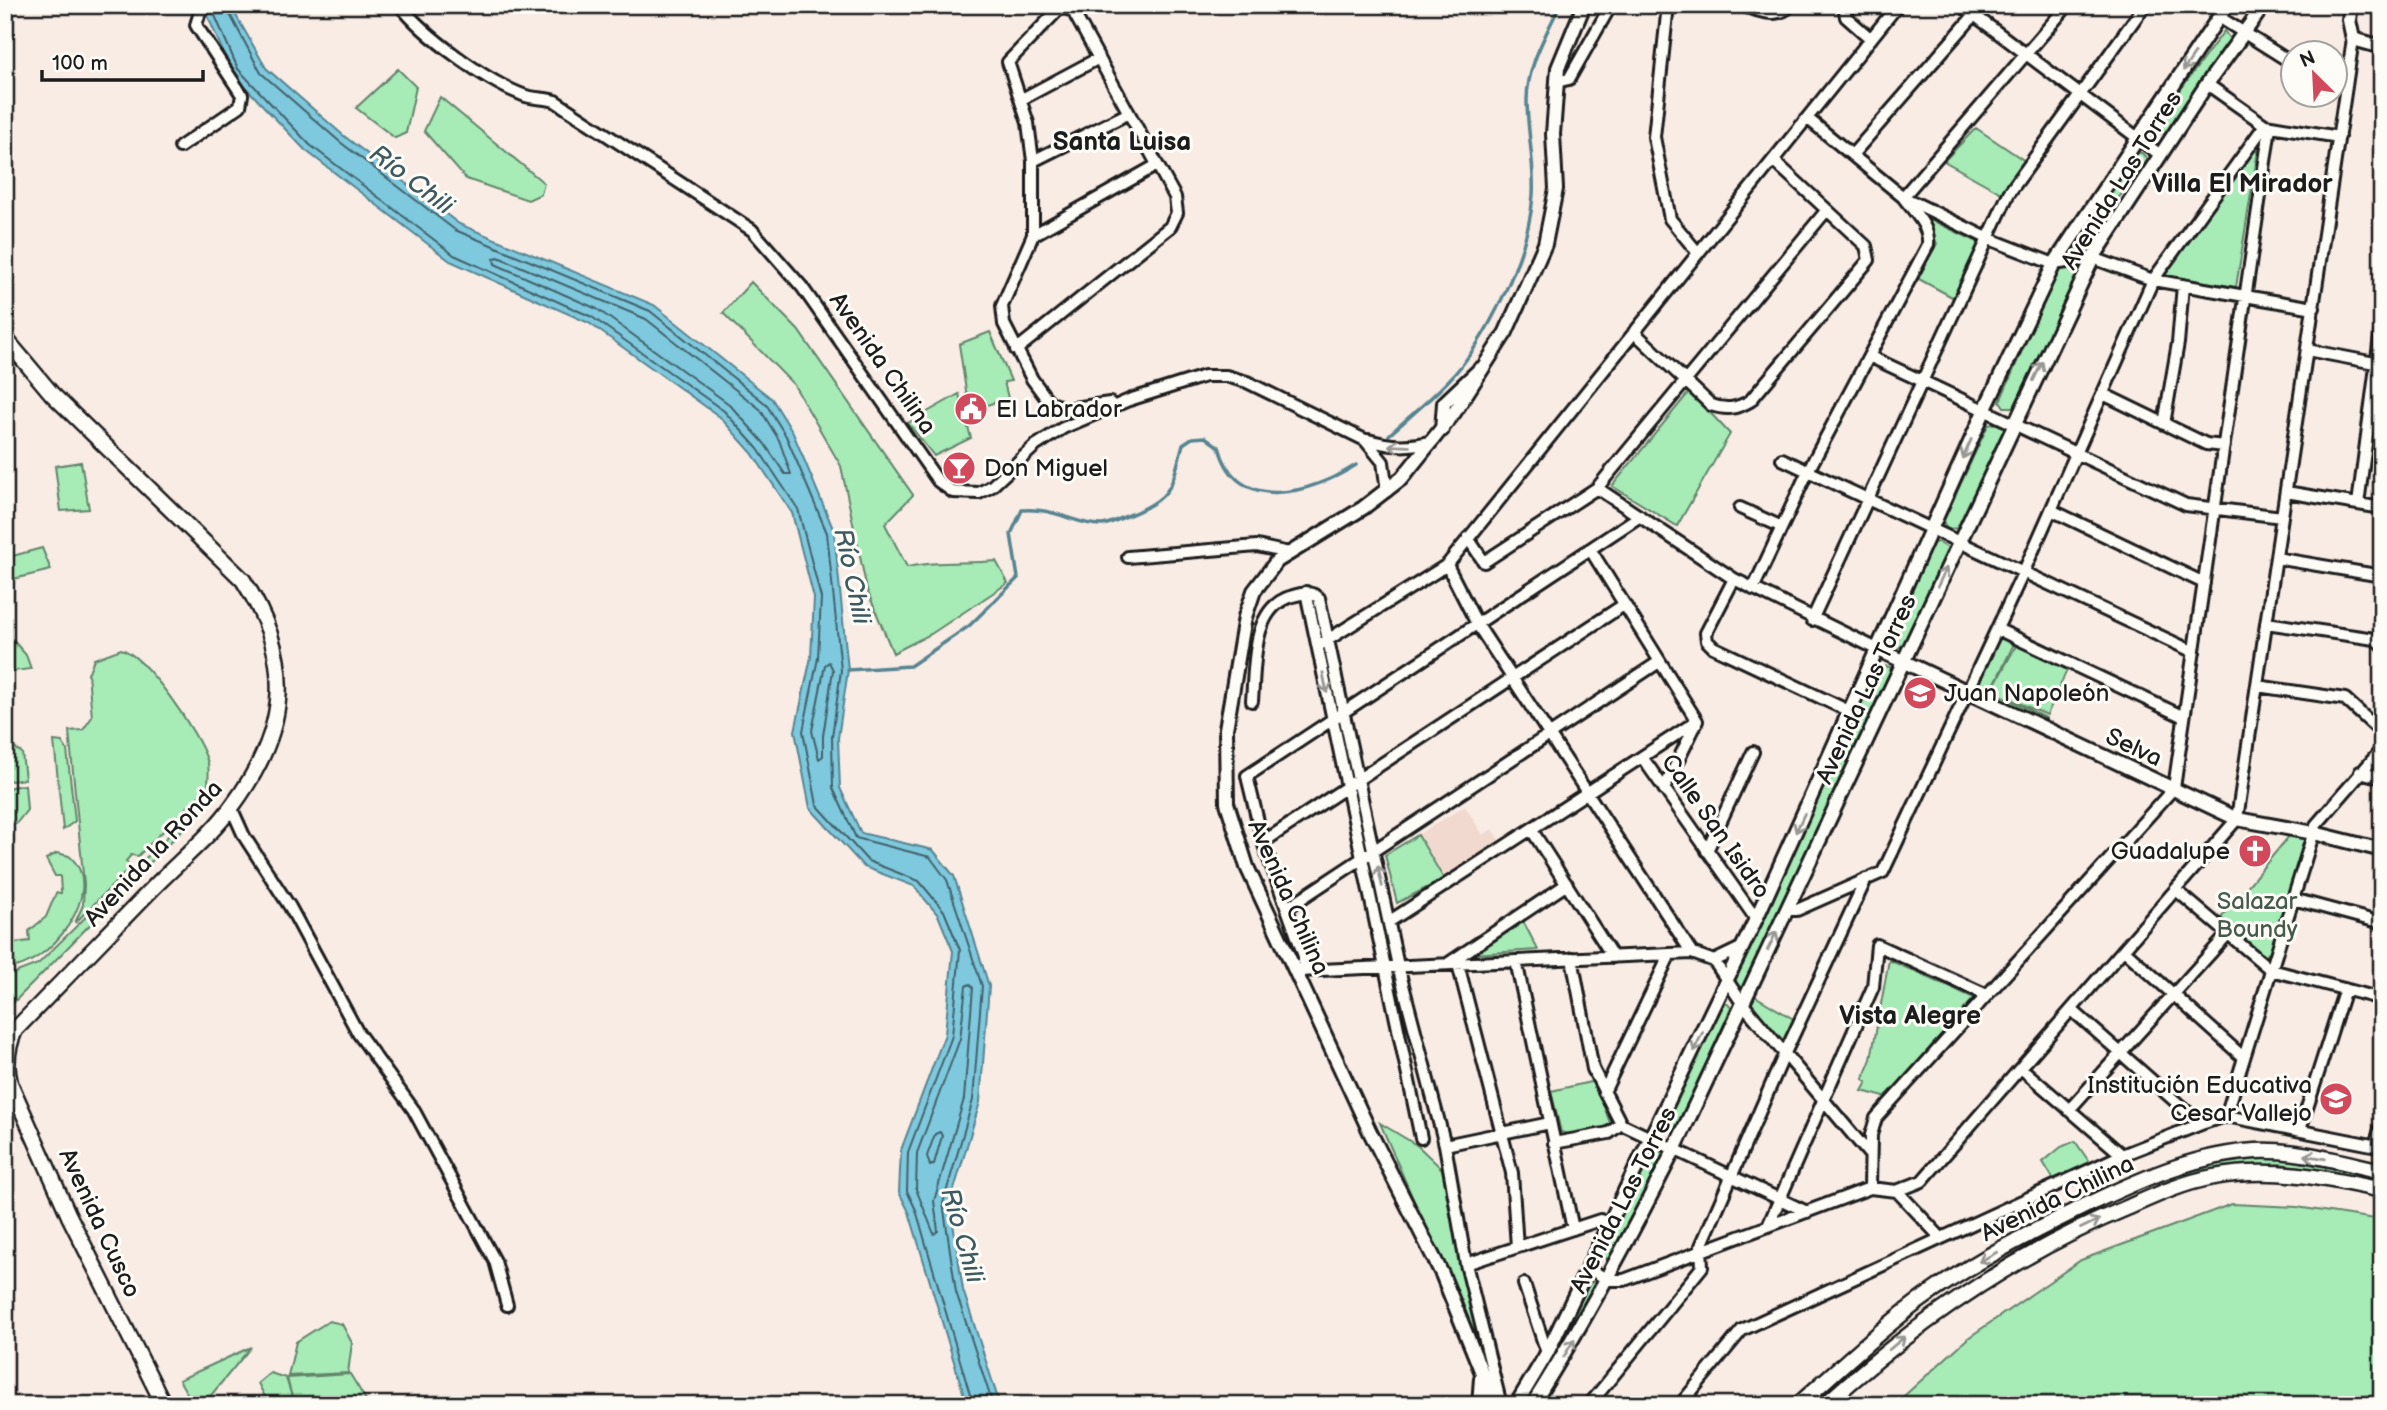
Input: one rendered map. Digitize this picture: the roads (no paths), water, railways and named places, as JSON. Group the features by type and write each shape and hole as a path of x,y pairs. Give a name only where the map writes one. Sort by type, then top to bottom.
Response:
{"main road":[{"name":"Avenida la Ronda","path":"5,338 52,394 243,580 262,610 274,640 281,676 275,718 265,751 232,807 10,1030 6,1058"},
{"name":"Avenida Cusco","path":"6,1058 10,1083 69,1216 164,1405"},
{"name":"Avenida Chilina","path":"1798,1405 1917,1303 1972,1266 2050,1223 2159,1173 2208,1157 2259,1151 2311,1156 2382,1171"},
{"name":"Avenida Chilina","path":"1827,1405 1844,1387 1906,1335 1983,1283 2059,1239 2159,1194 2212,1177 2258,1172 2310,1174 2382,1190"}],"street":[{"name":"Avenida Chilina","path":"400,5 423,32 523,96 555,101 752,230 802,287 938,481 953,492 979,493 992,486 1035,446 1063,428 1129,400 1205,376 1226,376 1247,382 1365,440 1399,446 1433,441"},
{"name":"Avenida Chilina","path":"1495,1405 1420,1227 1370,1132 1300,971 1236,837 1227,803 1226,729 1245,617 1254,591 1277,561 1387,491 1442,430 1506,332 1545,244 1556,189 1553,134 1556,82 1565,49 1584,5"},
{"path":"1556,82 1569,79 1611,5"},
{"path":"1668,5 1654,137 1670,219 1698,253"},
{"path":"1740,5 1773,15 1782,13 1791,5"},
{"path":"1844,5 1846,17 1871,39"},
{"path":"1318,646 1447,565 1898,5"},
{"path":"1961,5 2160,154"},
{"path":"1852,155 1983,5"},
{"path":"1903,197 2068,5"},
{"path":"1812,620 2009,193 2144,5"},
{"name":"Avenida Las Torres","path":"1516,1405 1547,1353 1727,981 1879,650 1984,409 2054,264 2227,5"},
{"name":"Avenida Las Torres","path":"1532,1405 1566,1354 1608,1280 1674,1150 2093,258 2207,84 2264,5"},
{"path":"2348,73 2353,39 2349,20 2351,5"},
{"path":"1016,351 1170,227 1177,213 1177,205 1157,165 1074,13 1067,8 1061,8 1008,62 1022,99 1033,161 1033,235 1002,306 1004,324 1016,351 1049,402 1066,408 1129,400"},
{"path":"180,147 240,106 242,95 196,25 204,9"},
{"path":"2219,17 2278,55"},
{"path":"2353,39 2382,47"},
{"path":"1022,99 1099,58"},
{"path":"2207,84 2267,126 2339,136"},
{"path":"1588,1268 1608,1280 1624,1280 1870,1188 1897,1191 1922,1181 2237,820 2343,108"},
{"path":"1033,161 1129,113"},
{"path":"1753,589 1808,471 1871,357 1928,245 1929,235 1924,225 1903,197 1807,118"},
{"path":"1786,911 1797,910 1883,872 2024,571 2153,280 2267,126"},
{"path":"1870,1188 1871,1135 1876,1118 2174,789 2246,296 2267,126"},
{"path":"1634,332 1711,405 1724,409 1738,408 1750,401 1860,270 1868,260 1866,246 1773,160"},
{"path":"1033,235 1157,165"},
{"path":"1903,197 1987,237 2054,264 2093,258 2153,280 2314,308"},
{"path":"1468,538 1483,562 1597,488 1826,211"},
{"path":"2165,424 2178,343 2183,285"},
{"path":"2358,504 2379,364 2382,321"},
{"path":"2307,350 2379,364"},
{"path":"1871,357 2186,505 2283,517"},
{"path":"2103,394 2206,444 2224,446"},
{"path":"1365,440 1383,462 1387,491"},
{"path":"1782,459 2193,652"},
{"path":"1597,488 1734,579 1812,620 1879,650"},
{"path":"2286,492 2382,508"},
{"path":"1740,508 1782,527"},
{"path":"2051,510 2204,583"},
{"path":"1640,516 1248,776 1263,842 1304,956 1300,971 1692,953 1714,961 1742,1003 1870,1156"},
{"path":"1128,557 1256,547 1289,553"},
{"path":"1590,549 1622,606 1697,721"},
{"path":"2276,558 2382,576"},
{"path":"1447,565 1477,624 1692,953"},
{"path":"1734,579 1706,633 1707,640 1713,647 1851,712"},
{"path":"1306,592 1421,1138"},
{"path":"1252,701 1257,642 1265,620 1283,598 1306,592 1319,598 1398,966 1445,1145 1466,1264 1501,1405"},
{"path":"1263,842 1622,606"},
{"path":"2266,624 2375,639 2382,645"},
{"path":"1997,629 2184,717"},
{"name":"Selva","path":"1879,650 2237,820 2314,833 2382,850"},
{"path":"1287,908 1659,662"},
{"path":"2257,686 2345,699 2382,733"},
{"path":"1390,921 1697,721"},
{"path":"1664,789 1697,721"},
{"path":"2226,1116 2316,825 2382,749"},
{"path":"1707,851 1753,752"},
{"name":"Calle San Isidro","path":"1642,757 1756,919"},
{"path":"2360,772 2382,779"},
{"path":"232,807 244,836 290,907 358,1033 413,1109 495,1261 507,1305"},
{"path":"1531,829 1614,957"},
{"path":"1589,1405 1702,1266 1701,1252 1731,1176 1866,879"},
{"path":"1452,964 1567,884"},
{"path":"2176,890 2271,970 2382,999"},
{"path":"2293,900 2382,923"},
{"path":"2069,1110 2228,934"},
{"path":"1768,1226 1873,987 1877,945 1987,995"},
{"path":"1714,961 1743,947"},
{"path":"2124,950 2244,1058"},
{"path":"1604,1092 1670,954"},
{"path":"1572,958 1593,1069 1621,1124 1807,1212"},
{"path":"1516,961 1573,1229"},
{"path":"1452,964 1512,1173 1517,1247"},
{"path":"2300,1130 2346,989"},
{"path":"2072,1010 2200,1124"},
{"path":"2021,1068 2122,1155"},
{"path":"1681,1405 1742,1330 2122,1155 2226,1116 2378,1146 2382,1124"},
{"path":"1445,1145 1550,1123"},
{"path":"1554,1143 1609,1133 1621,1124"},
{"path":"1897,1191 1941,1238"},
{"path":"1466,1264 1600,1220 1611,1223"},
{"path":"1524,1284 1547,1353"},
{"name":"Avenida Chilina","path":"1479,1405 1481,1371"}],"water":[{"path":"203,5 230,5 266,68 344,136 459,224 654,305 772,399 793,433 834,531 848,670 838,738 840,788 861,833 933,850 954,876 989,986 980,1102 950,1203 963,1290 1000,1405 967,1405 909,1212 899,1192 901,1150 945,1034 953,951 938,915 914,886 864,867 810,808 795,731 811,657 814,598 792,513 752,453 720,417 589,323 450,261 305,150 232,73"}],"waterway":[{"path":"1389,435 1434,395 1463,364 1478,343 1515,269 1524,243 1533,195 1527,112 1530,75 1538,51 1560,5"},
{"path":"848,670 910,666 969,626 1018,578 1011,534 1022,510 1045,511 1101,525 1142,510 1168,490 1183,444 1192,438 1205,437 1219,447 1228,469 1242,483 1259,490 1298,490 1319,484 1356,465"}],"place":[{"name":"El Labrador","path":"971,409"},
{"name":"Don Miguel","path":"959,468"},
{"name":"Juan Napoleón","path":"1920,693"},
{"name":"Guadalupe","path":"2255,851"},
{"name":"Institución Educativa Cesar Vallejo","path":"2336,1099"}],"district":[{"name":"Santa Luisa","path":"1122,141"},
{"name":"Villa El Mirador","path":"2242,183"},
{"name":"Vista Alegre","path":"1910,1015"}],"water label":[{"name":"Río Chili","path":"412,179"},
{"name":"Río Chili","path":"853,576"},
{"name":"Río Chili","path":"963,1235"}],"park label":[{"name":"Salazar Boundy","path":"2257,915"}]}
